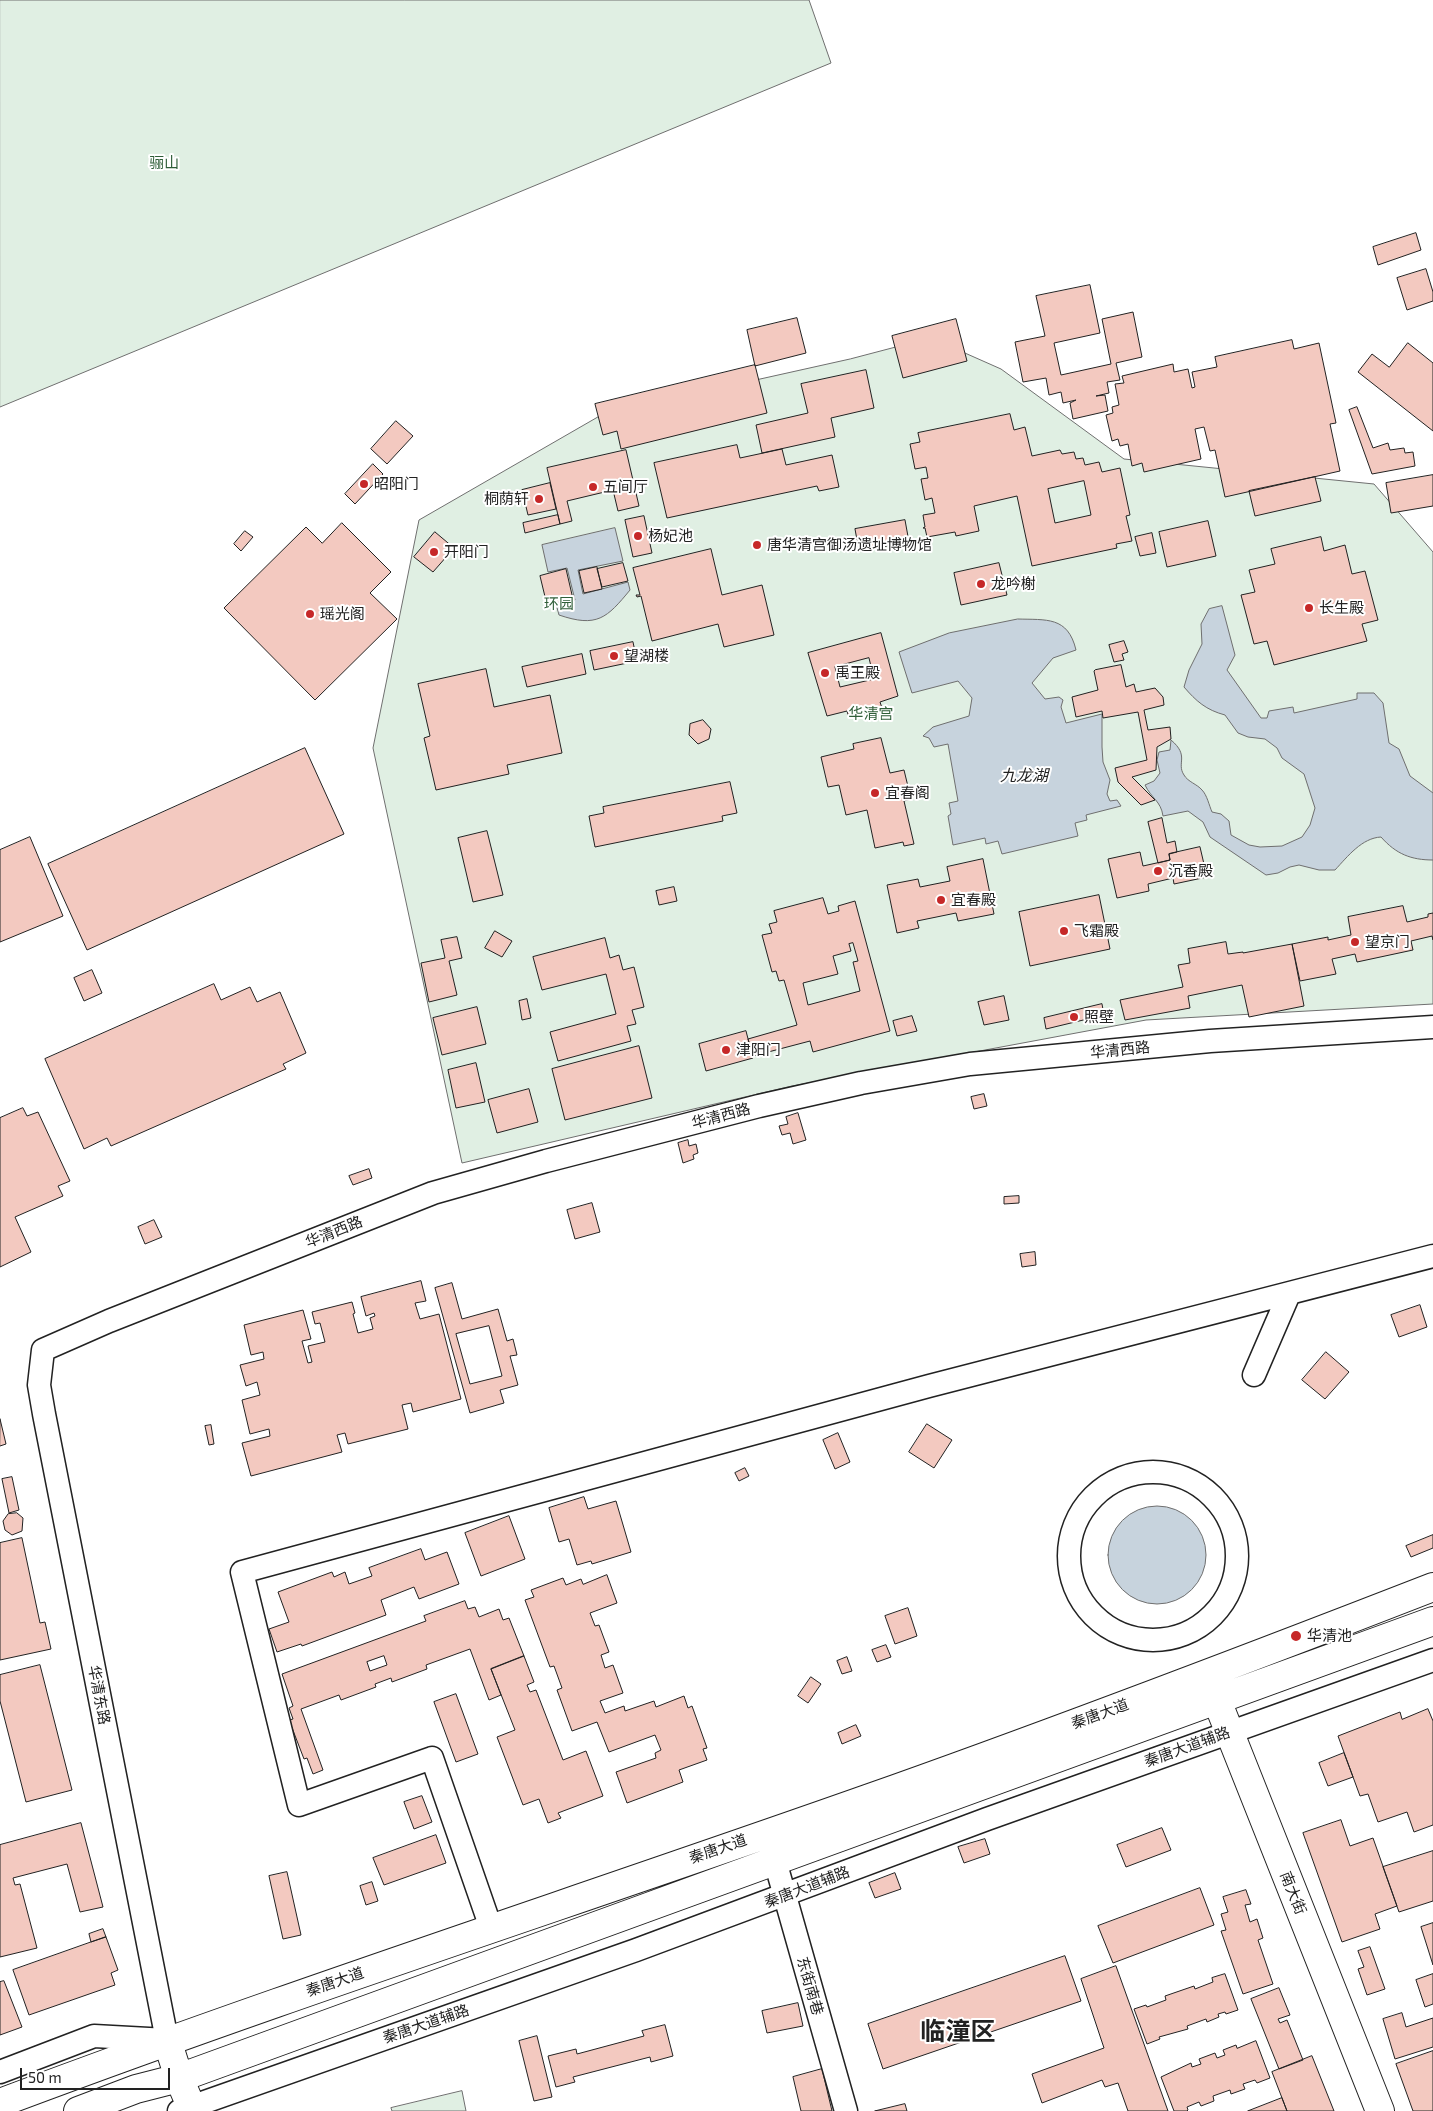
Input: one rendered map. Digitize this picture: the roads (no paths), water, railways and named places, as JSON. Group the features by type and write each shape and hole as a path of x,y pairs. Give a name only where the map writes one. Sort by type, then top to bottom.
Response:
{"main road":[{"name":"秦唐大道","path":"78,2111 136,2089 179,2078 775,1861 1212,1687 1433,1587"},
{"name":"秦唐大道","path":"0,2103 167,2040 865,1800 1212,1687 1433,1621"},
{"name":"南大街","path":"1212,1687 1380,2111"},
{"path":"167,2040 188,2110"}],"street":[{"name":"华清西路","path":"43,1350 118,1318 432,1193 546,1161 759,1106 861,1083 970,1064 1210,1041 1433,1027"},
{"path":"490,1928 432,1758 299,1805 242,1572 929,1386 1433,1256"},
{"path":"1254,1374 1289,1294"},
{"name":"华清东路","path":"43,1350 39,1385 44,1414 167,2040"},
{"path":"1156,1471 1183,1476 1206,1489 1224,1508 1235,1532 1238,1550 1234,1585 1221,1608 1201,1626 1177,1638 1148,1641 1119,1634 1095,1618 1077,1595 1069,1567 1070,1538 1081,1511 1101,1489 1127,1475 1156,1471"},
{"name":"秦唐大道辅路","path":"188,2110 785,1896 986,1819 1433,1660"},
{"name":"东街南巷","path":"775,1861 846,2111"},
{"path":"0,2072 94,2036 167,2040"}],"water":[{"path":"615,528 623,561 578,570 583,594 628,582 630,590 615,608 600,618 583,621 559,615 556,604 575,600 567,568 548,572 542,545"},
{"path":"1222,606 1235,655 1227,670 1261,718 1267,718 1269,711 1293,707 1294,713 1357,699 1357,693 1374,693 1383,703 1389,743 1399,749 1410,776 1433,793 1433,860 1418,859 1404,855 1392,848 1381,837 1362,844 1335,870 1319,870 1299,865 1278,873 1266,875 1210,837 1203,822 1188,811 1163,816 1158,803 1145,785 1154,781 1160,773 1157,760 1159,752 1170,750 1171,740 1180,751 1182,771 1190,781 1204,792 1212,812 1221,814 1229,821 1231,835 1249,845 1260,847 1282,846 1302,837 1310,825 1315,808 1304,774 1282,758 1277,748 1265,739 1248,737 1238,733 1225,715 1202,704 1184,687 1189,670 1202,644 1201,624 1209,609"},
{"name":"九龙湖","path":"1018,619 1047,620 1062,626 1068,631 1076,650 1053,658 1032,683 1045,699 1059,697 1063,700 1061,707 1066,723 1102,714 1103,762 1110,780 1107,794 1110,801 1117,800 1121,806 1086,815 1087,820 1075,823 1078,836 1002,854 998,841 986,844 985,838 953,845 948,816 951,814 949,803 958,801 948,744 934,747 929,738 923,736 933,727 969,716 972,698 958,681 912,693 899,652 949,633"},
{"path":"1157,1506 1176,1510 1192,1520 1202,1536 1206,1555 1202,1574 1192,1590 1176,1600 1157,1604 1138,1600 1122,1590 1112,1574 1108,1555 1112,1536 1122,1520 1138,1510"}],"place":[{"name":"昭阳门","path":"364,484"},
{"name":"五间厅","path":"593,487"},
{"name":"桐荫轩","path":"539,499"},
{"name":"杨妃池","path":"638,536"},
{"name":"唐华清宫御汤遗址博物馆","path":"757,545"},
{"name":"开阳门","path":"434,552"},
{"name":"龙吟榭","path":"981,584"},
{"name":"长生殿","path":"1309,608"},
{"name":"瑶光阁","path":"310,614"},
{"name":"望湖楼","path":"614,656"},
{"name":"禹王殿","path":"825,673"},
{"name":"宜春阁","path":"875,793"},
{"name":"沉香殿","path":"1158,871"},
{"name":"宜春殿","path":"941,900"},
{"name":"飞霜殿","path":"1064,931"},
{"name":"望京门","path":"1355,942"},
{"name":"照壁","path":"1074,1017"},
{"name":"津阳门","path":"726,1050"},
{"name":"华清池","path":"1296,1636"}],"district":[{"name":"临潼区","path":"958,2032"}],"park label":[{"name":"骊山","path":"164,163"},
{"name":"环园","path":"559,604"},
{"name":"华清宫","path":"871,714"}]}
